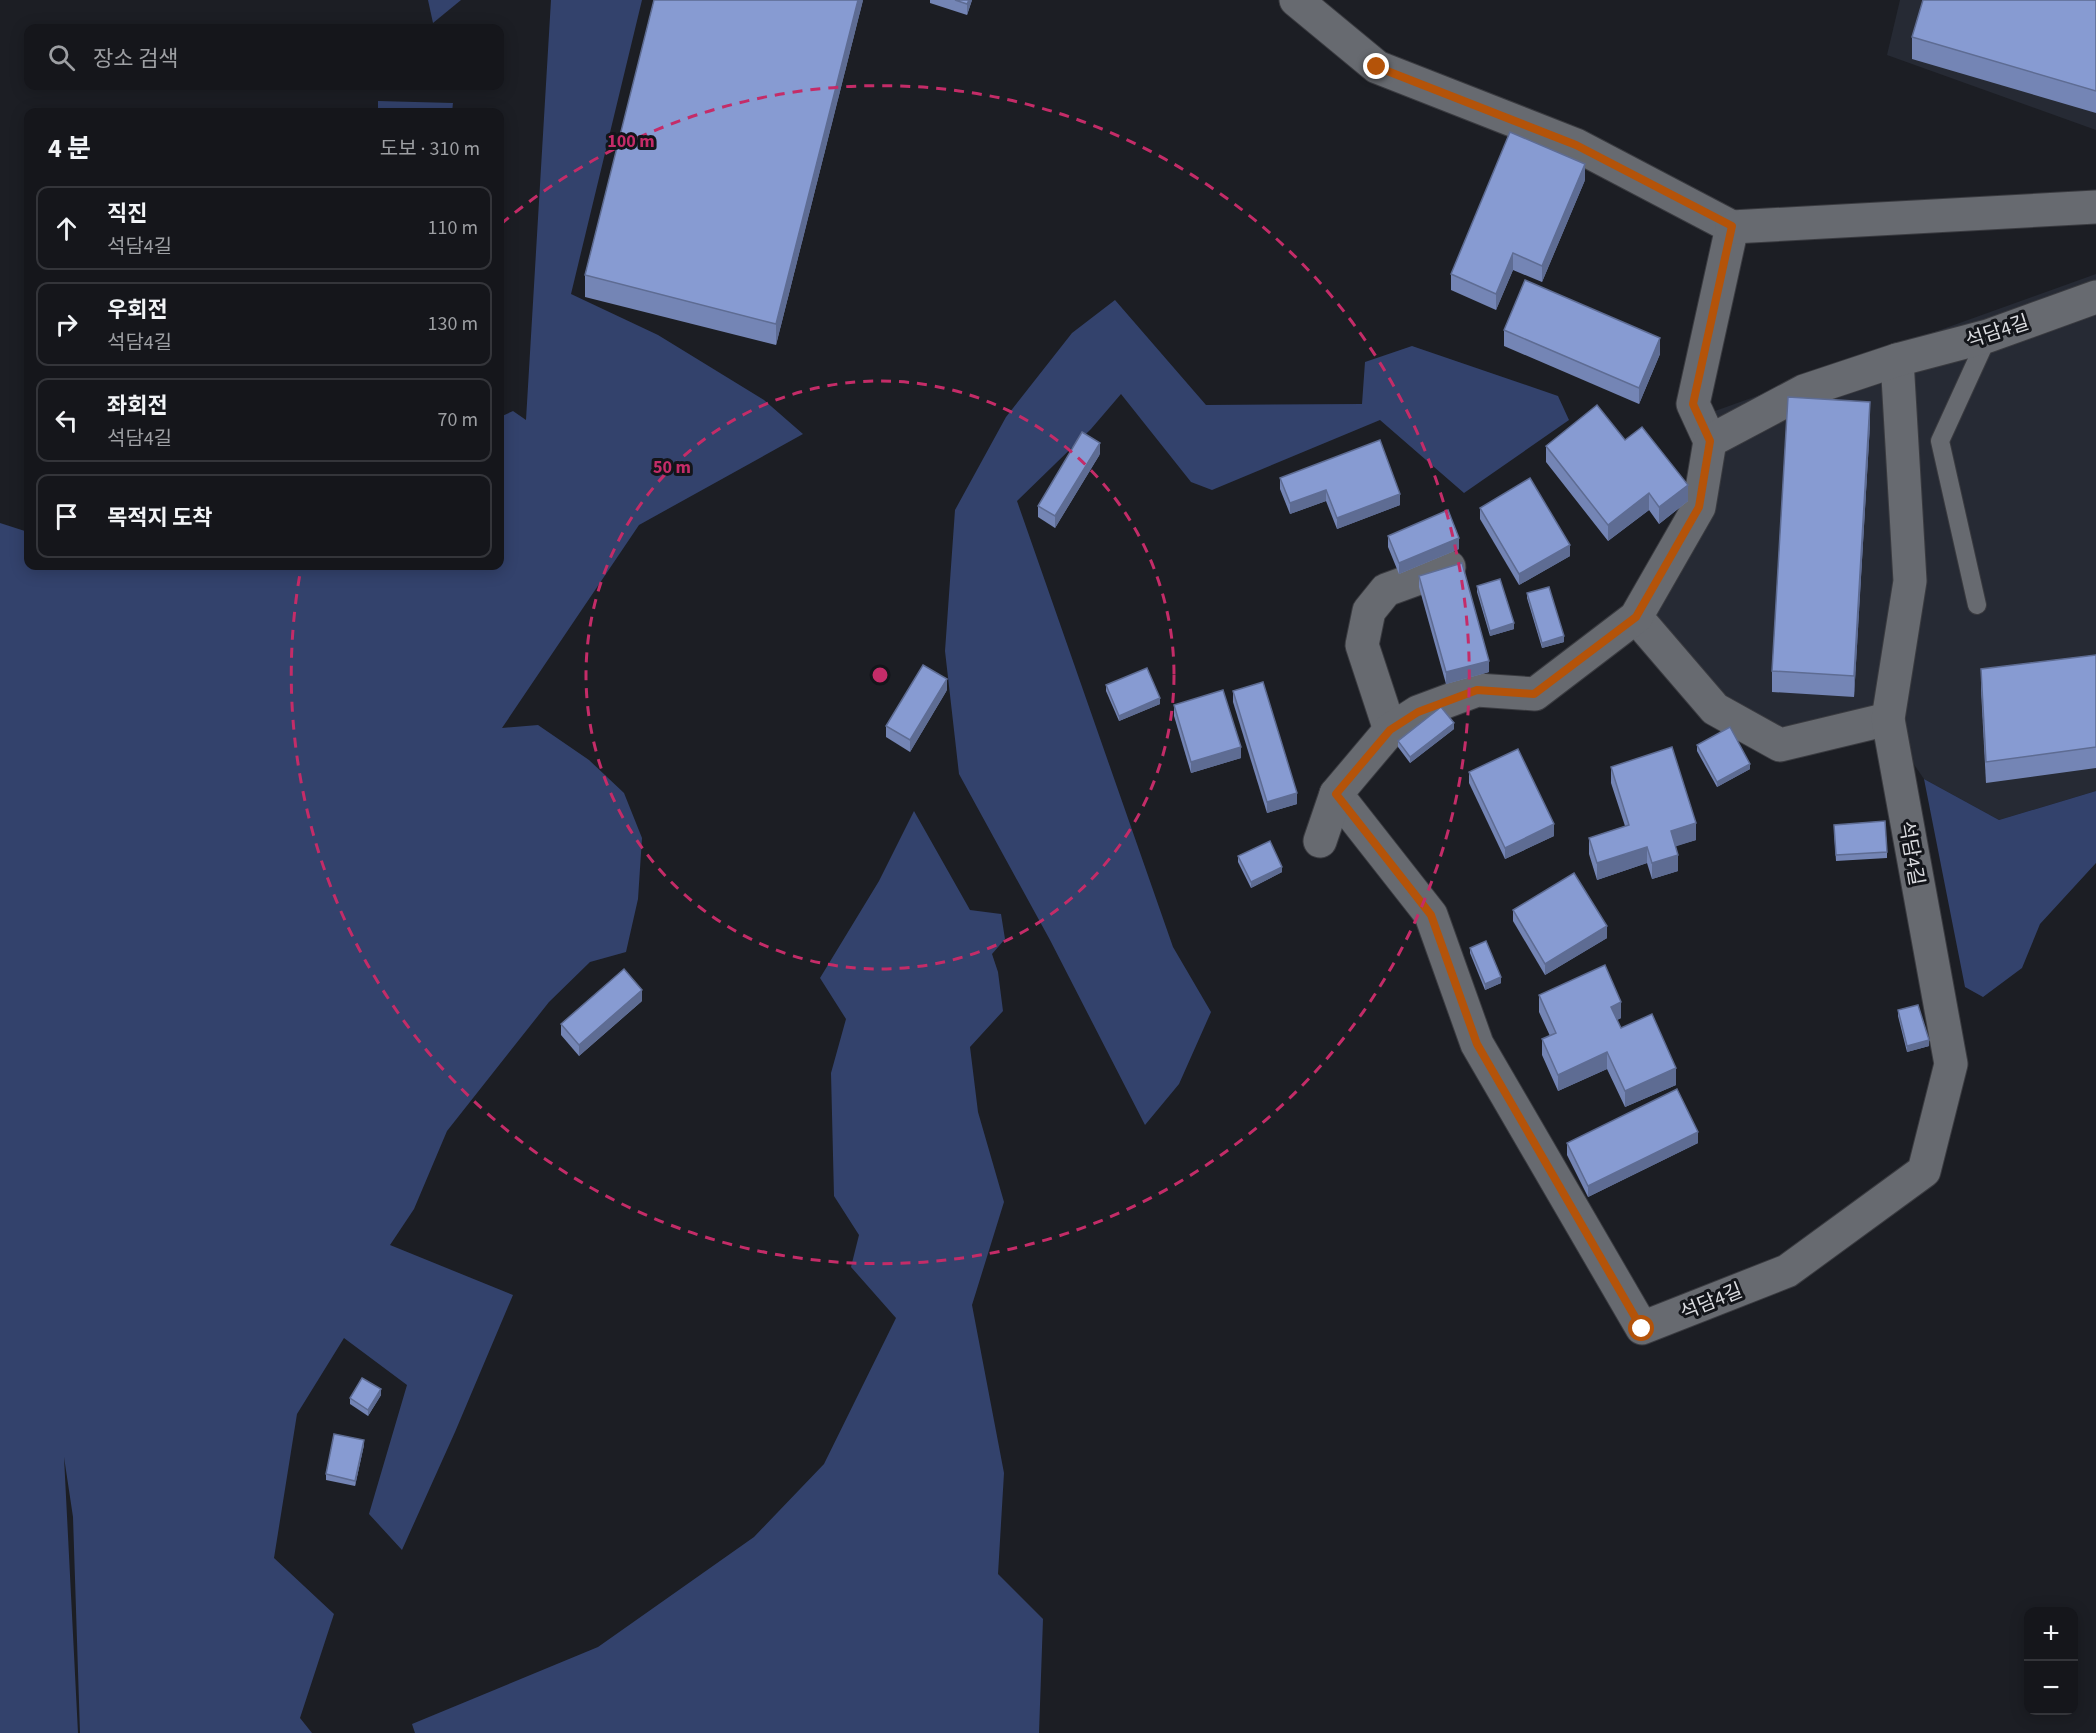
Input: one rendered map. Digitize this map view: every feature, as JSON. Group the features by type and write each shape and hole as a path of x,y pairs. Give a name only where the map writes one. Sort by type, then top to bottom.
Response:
{"street":[{"path":"1296,0 1377,67 1576,145 1732,226 2096,207"},
{"path":"1320,841 1336,794 1390,730 1418,712 1477,690 1534,694 1636,617 1699,507 1710,441 1693,404 1732,226"},
{"name":"석담4길","path":"1710,441 1804,392 1897,360 1988,336 2096,297"},
{"name":"석담4길","path":"1336,794 1431,915 1477,1044 1642,1329 1788,1271 1924,1171 1952,1064 1888,718 1910,581 1897,360"},
{"path":"1390,730 1362,645 1369,611 1386,590 1449,567"},
{"path":"1636,617 1715,709 1780,745 1888,718"}],"lane":[{"path":"1977,605 1940,441 1988,336"}],"shaded area":[{"path":"428,0 461,0 433,23"},
{"path":"551,0 642,0 571,294 658,335 764,400 803,434 639,525 502,728 538,725 589,760 624,793 642,838 638,899 626,952 590,962 549,1002 447,1131 414,1209 390,1245 513,1295 402,1550 369,1514 407,1385 344,1338 297,1414 274,1558 334,1614 300,1718 312,1733 80,1733 73,1517 64,1457 78,1733 0,1733 0,523 24,531 24,570 504,570 504,415 513,411 526,420"},
{"path":"1900,0 2096,0 2096,130 1887,55"},
{"path":"378,101 453,103 452,108 378,108"},
{"path":"2096,274 2096,791 1999,820 1924,779 1875,708 1786,732 1710,720 1627,609 1693,487 1715,411"},
{"path":"1115,300 1206,405 1362,404 1365,362 1412,346 1558,396 1569,420 1464,493 1380,420 1212,490 1191,482 1121,394 1091,429 1017,501 1173,947 1211,1012 1179,1084 1145,1125 1050,940 959,774 945,651 955,510 1006,417 1072,333"},
{"path":"1924,779 1999,820 2096,791 2096,863 2040,924 2022,968 1983,997 1965,987"},
{"path":"914,811 970,910 1001,914 1005,939 992,954 998,972 1003,1011 970,1047 978,1112 1004,1202 972,1305 1004,1473 998,1574 1043,1619 1039,1733 415,1733 412,1724 598,1647 754,1537 824,1464 896,1318 851,1267 859,1235 834,1196 831,1073 846,1019 820,978 879,881"}],"building":[{"path":"654,0 858,0 776,324 585,275"},
{"path":"955,0 969,0 967,4"},
{"path":"1923,0 2096,0 2096,91 1912,37"},
{"path":"1510,132 1585,164 1542,266 1513,253 1496,294 1451,274"},
{"path":"1525,280 1660,338 1639,388 1504,330"},
{"path":"1788,397 1870,402 1854,676 1772,671"},
{"path":"1597,405 1625,440 1642,427 1688,485 1659,507 1649,493 1608,525 1546,446"},
{"path":"1082,432 1100,443 1055,516 1038,506"},
{"path":"1380,440 1400,494 1337,518 1326,490 1290,503 1280,478"},
{"path":"1530,478 1570,545 1519,574 1480,508"},
{"path":"1448,510 1459,538 1399,563 1388,536"},
{"path":"1462,563 1489,661 1446,672 1419,576"},
{"path":"1500,579 1514,623 1490,631 1477,586"},
{"path":"1549,587 1564,636 1542,643 1527,593"},
{"path":"2096,655 2096,747 1986,762 1981,669"},
{"path":"923,665 947,679 910,740 886,726"},
{"path":"1147,668 1160,698 1119,716 1106,685"},
{"path":"1263,682 1297,793 1267,802 1233,691"},
{"path":"1223,690 1241,747 1191,762 1174,705"},
{"path":"1441,707 1454,723 1410,757 1398,741"},
{"path":"1730,727 1750,764 1717,782 1697,745"},
{"path":"1672,747 1696,823 1671,831 1678,855 1652,863 1647,847 1597,863 1589,838 1629,825 1611,767"},
{"path":"1518,749 1554,824 1505,848 1469,772"},
{"path":"1885,821 1887,852 1836,855 1834,825"},
{"path":"1270,841 1282,867 1251,882 1238,856"},
{"path":"1574,873 1607,926 1545,964 1513,910"},
{"path":"1486,941 1501,977 1485,984 1470,948"},
{"path":"1605,965 1621,1002 1611,1007 1621,1028 1652,1014 1676,1068 1625,1091 1607,1052 1558,1075 1542,1039 1556,1033 1539,995"},
{"path":"624,969 642,990 579,1045 561,1024"},
{"path":"1918,1005 1929,1040 1907,1046 1898,1010"},
{"path":"1677,1089 1698,1132 1588,1186 1567,1143"},
{"path":"362,1378 381,1389 368,1410 350,1398"},
{"path":"334,1434 364,1440 355,1481 326,1474"}],"route":[{"path":"1377,67 1576,145 1732,226 1693,404 1710,441 1699,507 1636,617 1534,694 1477,690 1418,712 1390,730 1336,794 1431,915 1477,1044 1642,1329"}]}
